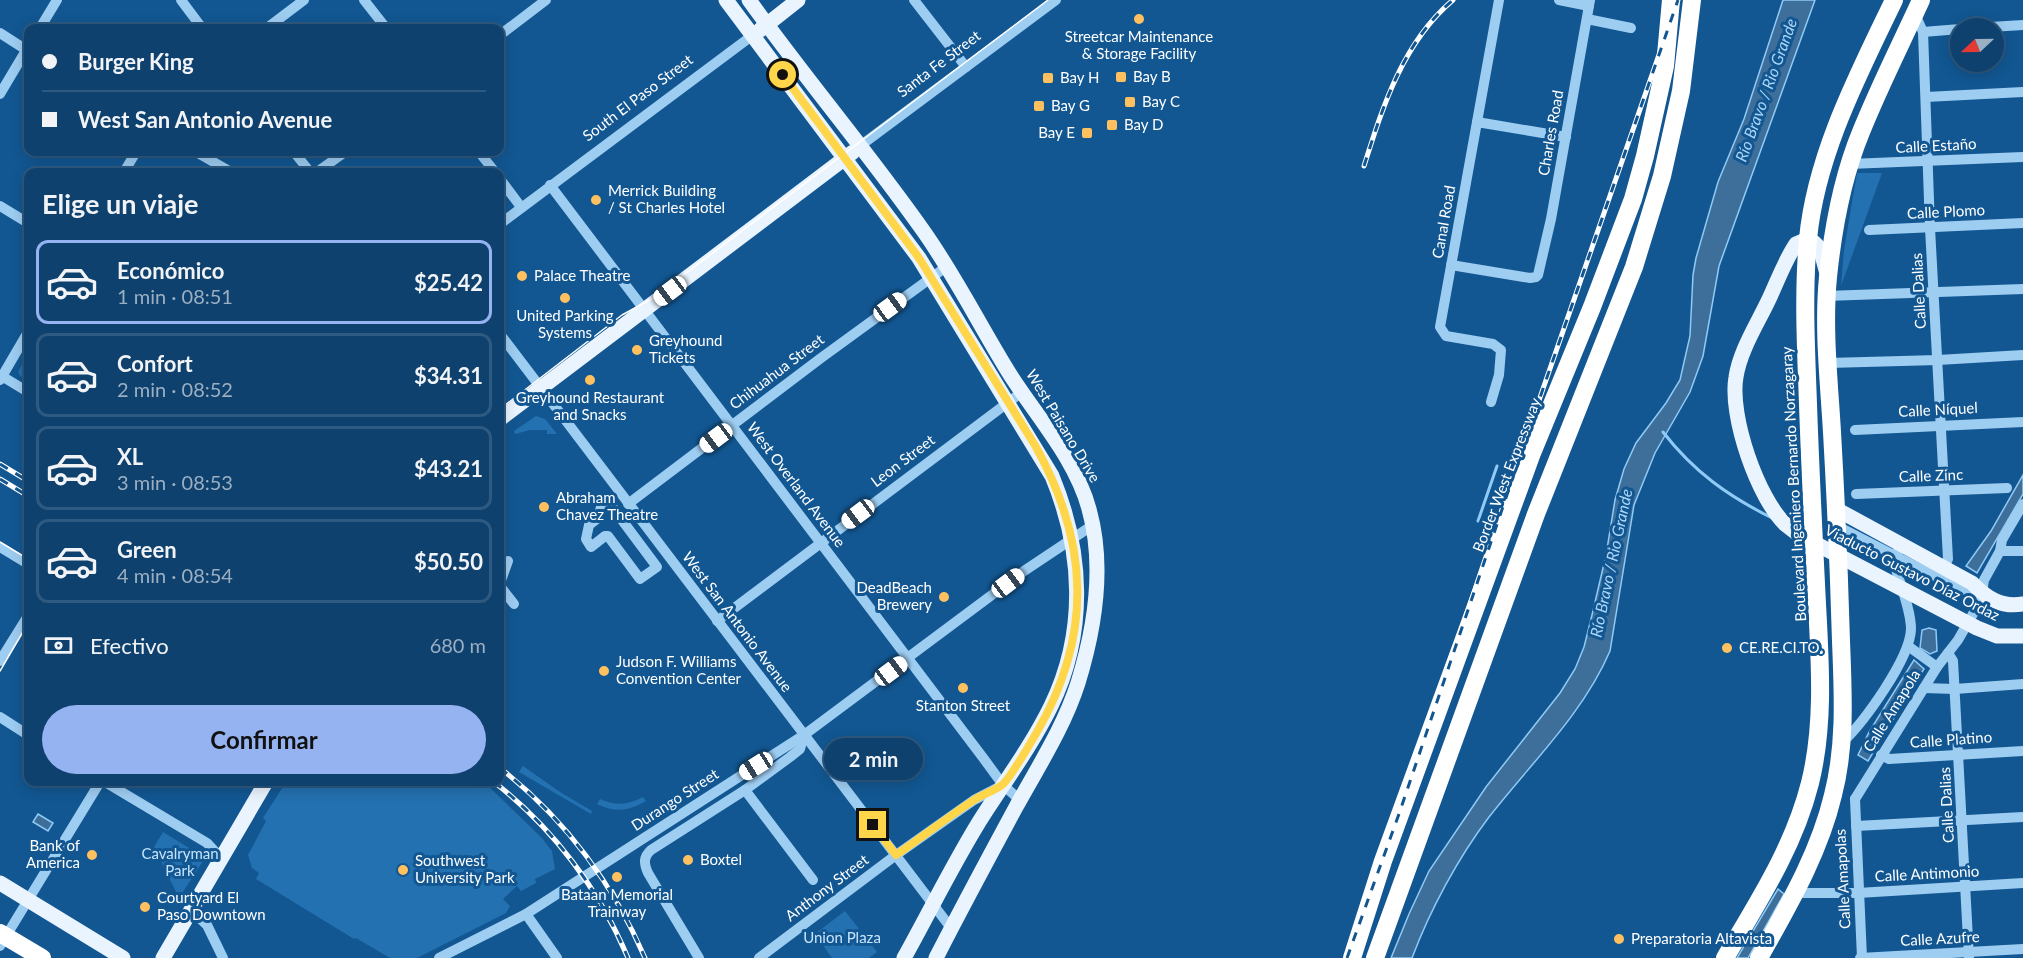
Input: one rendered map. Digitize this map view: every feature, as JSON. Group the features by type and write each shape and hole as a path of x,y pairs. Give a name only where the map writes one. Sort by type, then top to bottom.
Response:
{"highway":[{"name":"Border West Expressway","path":"1352,958 1383,861 1532,453 1592,307 1632,199 1645,156 1665,66 1671,0"},
{"path":"1375,958 1536,514 1634,267 1667,155 1681,91 1692,0"},
{"name":"Boulevard Ingeniero Bernardo Norzagaray","path":"1725,958 1776,872 1794,831 1810,785 1815,762 1820,661 1805,330 1808,238 1811,214 1828,150 1894,0"},
{"path":"1759,958 1797,890 1814,854 1834,795 1842,743 1844,708 1828,363 1826,296 1828,275 1835,222 1850,164 1861,132 1918,7"},
{"path":"1794,831 1796,842 1790,876 1791,885 1797,890"},
{"path":"0,933 42,958"}],"main road":[{"path":"726,0 913,249 1052,476 1072,538 1078,600 1074,638 1058,691 1050,708 964,848 904,958"},
{"name":"West Paisano Drive","path":"749,0 922,229 1071,467 1084,495 1093,525 1097,551 1096,590 1077,685 1061,726 936,958"},
{"name":"South El Paso Street","path":"753,35 798,0"},
{"name":"Santa Fe Street","path":"504,416 860,147"},
{"path":"1808,238 1819,245 1828,275"},
{"name":"Viaducto Gustavo Díaz Ordaz","path":"1808,238 1800,241 1792,250 1743,355 1736,377 1735,403 1738,423 1751,462 1772,507 1785,524 1801,536 1977,628 1997,636 2023,636"},
{"name":"Viaducto Gustavo Díaz Ordaz","path":"1837,523 1897,555 1944,567 1972,583 1980,599 2015,606 2023,604"},
{"path":"163,958 264,786"},
{"path":"0,884 24,907 123,958"}],"street":[{"path":"42,24 57,0"},
{"path":"181,0 199,24"},
{"path":"272,24 304,0"},
{"path":"364,0 383,24"},
{"path":"504,32 546,0"},
{"path":"914,0 966,67"},
{"name":"Santa Fe Street","path":"860,147 1056,0"},
{"name":"Canal Road","path":"1491,402 1499,375 1501,350 1493,344 1446,336 1440,330 1499,0"},
{"path":"1559,0 1590,3"},
{"name":"Charles Road","path":"1451,265 1530,278 1536,277 1540,271 1590,3"},
{"name":"Calle Dalias","path":"1918,7 1923,32 1930,228 1945,491 1948,559 1944,567"},
{"path":"1587,19 1631,28"},
{"path":"2004,26 2023,25"},
{"path":"1923,32 1950,30"},
{"path":"0,33 24,47"},
{"name":"South El Paso Street","path":"504,221 753,35"},
{"path":"0,94 24,55"},
{"path":"1926,97 2023,92"},
{"path":"1477,122 1566,137"},
{"path":"203,156 224,168"},
{"path":"297,156 307,168"},
{"path":"323,168 339,156"},
{"path":"482,156 492,168"},
{"name":"Calle Estaño","path":"1850,164 2023,157"},
{"path":"504,184 521,207"},
{"name":"West Overland Avenue","path":"550,185 1003,785 1020,800"},
{"path":"0,206 24,221"},
{"name":"Calle Plomo","path":"1869,230 2023,223"},
{"name":"Chihuahua Street","path":"628,504 946,267"},
{"path":"1826,296 2023,289"},
{"name":"West San Antonio Avenue","path":"504,339 951,928"},
{"path":"24,340 1,377 24,390"},
{"path":"1828,363 2023,355"},
{"name":"Leon Street","path":"717,621 1022,392"},
{"name":"Calle Níquel","path":"1855,430 2023,422"},
{"name":"Calle Zinc","path":"1856,494 2007,488"},
{"name":"Calle Amapola","path":"1855,800 1924,688 1933,664 1948,653 1958,640 1980,599 1984,580 2000,551 2002,540 2023,504"},
{"path":"607,505 613,508 657,567 640,579 608,536 591,547 586,539 590,525 598,518 602,506 607,505"},
{"name":"Durango Street","path":"439,958 526,914 804,735 1024,571 1093,525"},
{"path":"0,547 24,562"},
{"path":"2000,551 2023,551"},
{"path":"1897,555 1980,599"},
{"path":"1842,743 1860,725 1911,649 1911,622 1897,555"},
{"path":"504,572 508,561"},
{"path":"504,590 514,604"},
{"path":"0,661 24,622"},
{"path":"1911,649 1933,664"},
{"name":"Calle Dalias","path":"1948,653 1953,661 1955,689 1969,955"},
{"path":"1924,688 1955,689 2023,684"},
{"path":"0,717 24,732"},
{"path":"699,958 648,873 644,861 651,850 745,790 798,751 804,735"},
{"name":"Calle Platino","path":"1881,756 1889,759 2023,751"},
{"name":"Anthony Street","path":"759,958 896,855 974,800 1003,785"},
{"path":"0,946 97,786"},
{"path":"112,786 207,843 220,857"},
{"path":"745,790 813,880"},
{"path":"1834,795 1855,800"},
{"name":"Calle Amapolas","path":"1855,800 1861,958"},
{"path":"1856,826 2023,817"},
{"name":"Calle Antimonio","path":"1797,890 1858,893 2023,883"},
{"path":"190,909 207,925 223,958"},
{"path":"526,914 557,958"},
{"name":"Calle Azufre","path":"1861,958 1969,955 2023,949"}],"green space":[{"path":"1857,173 1882,173 1841,286 1844,250"},
{"path":"24,361 24,378 18,372"},
{"path":"536,416 545,419 557,434 547,434 547,430 530,430 515,434 514,431"},
{"path":"523,766 592,811 591,814 519,772"},
{"name":"Southwest University Park","path":"283,786 488,786 541,837 552,851 555,869 535,879 536,883 521,891 517,886 503,899 510,906 506,913 417,958 390,958 356,938 354,939 256,879 259,873 252,868 248,855 266,821 263,818"},
{"path":"643,797 646,801 622,810 610,809 597,804 600,799 622,804"},
{"name":"Cavalryman Park","path":"163,832 202,856 203,861 179,898 154,847"},
{"name":"Union Plaza","path":"845,911 877,952 869,958 832,958 815,934"}],"water":[{"name":"Río Bravo / Rio Grande","path":"1783,0 1815,0 1719,266 1703,356 1690,392 1655,453 1634,505 1610,651 1586,696 1571,717 1489,817 1466,850 1436,903 1412,958 1391,958 1429,871 1486,787 1560,693 1575,669 1584,647 1592,615 1606,555 1615,500 1624,469 1636,443 1680,380 1690,336 1696,258 1718,182 1744,119"},
{"path":"2023,475 2023,494 1977,573 1966,566 1991,531"},
{"path":"1929,628 1936,630 1937,651 1930,654 1920,648 1922,630"},
{"path":"1914,660 1924,669 1868,761 1858,755 1869,732"},
{"path":"38,814 53,823 48,831 33,822"},
{"path":"1778,889 1784,894 1748,958 1737,958"}],"waterway":[{"path":"1663,432 1687,459 1713,482 1772,518"},
{"path":"1478,521 1497,466"}],"tram line":[{"path":"504,406 622,315 653,298 1048,0"},
{"path":"0,542 24,557"},
{"path":"0,671 24,630"}],"railway":[{"path":"1364,166 1387,98 1408,55 1421,35 1453,0"},
{"path":"1347,958 1399,814 1678,0"},
{"path":"0,464 24,479"},
{"path":"0,479 24,494"},
{"path":"504,771 545,808 584,854 618,904 645,958"},
{"path":"499,786 536,819 572,861 603,908 628,958"}],"place":[{"name":"Streetcar Maintenance & Storage Facility","path":"1139,19"},
{"name":"Bay B","path":"1121,77"},
{"name":"Bay H","path":"1048,78"},
{"name":"Bay C","path":"1130,102"},
{"name":"Bay G","path":"1039,106"},
{"name":"Bay D","path":"1112,125"},
{"name":"Bay E","path":"1087,133"},
{"name":"Merrick Building / St Charles Hotel","path":"596,200"},
{"name":"Palace Theatre","path":"522,276"},
{"name":"United Parking Systems","path":"565,298"},
{"name":"Greyhound Tickets","path":"637,350"},
{"name":"Greyhound Restaurant and Snacks","path":"590,380"},
{"name":"Abraham Chavez Theatre","path":"544,507"},
{"name":"DeadBeach Brewery","path":"944,597"},
{"name":"CE.RE.CI.TO.","path":"1727,648"},
{"name":"Judson F. Williams Convention Center","path":"604,671"},
{"name":"Stanton Street","path":"963,688"},
{"name":"Bank of America","path":"92,855"},
{"name":"Boxtel","path":"688,860"},
{"name":"Southwest University Park","path":"403,870"},
{"name":"Bataan Memorial Trainway","path":"617,877"},
{"name":"Courtyard El Paso Downtown","path":"145,907"},
{"name":"Preparatoria Altavista","path":"1619,939"}],"route":[{"path":"783,75 919,258 1036,447 1052,476 1063,505 1076,563 1078,600 1076,620 1074,638 1064,674 1050,708 1003,785 974,800 896,855 873,825"}]}
